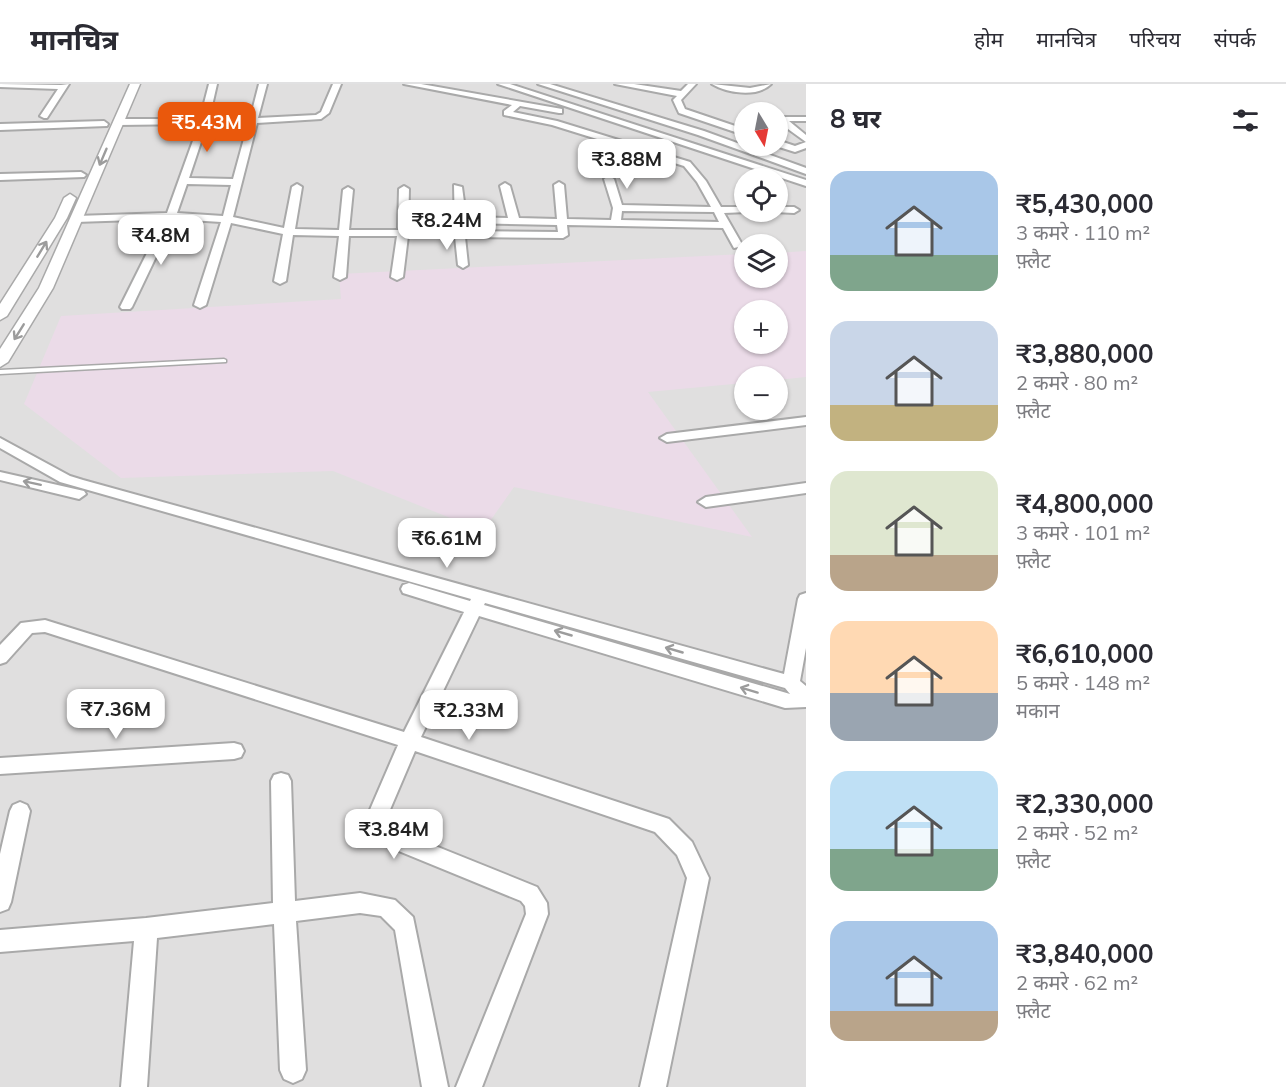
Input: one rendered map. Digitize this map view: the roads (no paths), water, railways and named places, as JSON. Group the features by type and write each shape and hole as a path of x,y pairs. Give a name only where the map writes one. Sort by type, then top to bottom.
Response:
{"street":[{"path":"0,315 61,218 123,84"},
{"path":"0,362 46,288 135,84"},
{"path":"126,307 174,216 183,180 204,121 213,84"},
{"path":"200,305 228,219 263,84"},
{"path":"118,122 255,121 323,116 337,84"},
{"path":"408,84 599,116"},
{"path":"502,84 806,183"},
{"path":"542,84 701,133 806,171"},
{"path":"620,84 682,94"},
{"path":"692,84 677,100 681,110 734,129"},
{"path":"716,84 756,91 764,89 767,84"},
{"path":"0,85 62,89"},
{"path":"10,95 62,89"},
{"path":"44,116 62,89"},
{"path":"518,104 507,113 561,125 687,164 696,175 734,240"},
{"path":"705,119 734,119"},
{"path":"788,119 806,119"},
{"path":"0,127 104,124"},
{"path":"788,126 806,139"},
{"path":"788,147 795,149 806,145"},
{"path":"0,177 81,175"},
{"path":"609,179 618,208 615,223"},
{"path":"183,180 238,182"},
{"path":"77,216 174,216 228,219 289,232 556,237 564,233 559,185"},
{"path":"505,186 514,220"},
{"path":"280,281 297,187"},
{"path":"457,187 463,265"},
{"path":"396,278 403,234 404,189"},
{"path":"340,277 348,190"},
{"path":"618,208 734,210"},
{"path":"788,210 794,210"},
{"path":"461,220 724,225"},
{"path":"667,438 806,421"},
{"path":"0,442 71,481 478,602 785,701 806,699"},
{"path":"0,476 69,491 478,602 791,683 806,699"},
{"path":"706,502 806,488"},
{"path":"791,683 806,599"},
{"path":"469,1087 537,914 536,903 529,894 391,838 379,830 376,819 409,741 478,602"},
{"path":"0,657 27,627 45,626 409,741 662,825 680,841 692,856 698,879 653,1087"},
{"path":"0,766 234,751"},
{"path":"281,781 284,911 293,1070"},
{"path":"0,902 20,811"},
{"path":"0,941 146,929 360,903 387,908 396,914 405,925 435,1087"},
{"path":"134,1087 146,929"}],"lane":[{"path":"0,372 224,361"}]}
